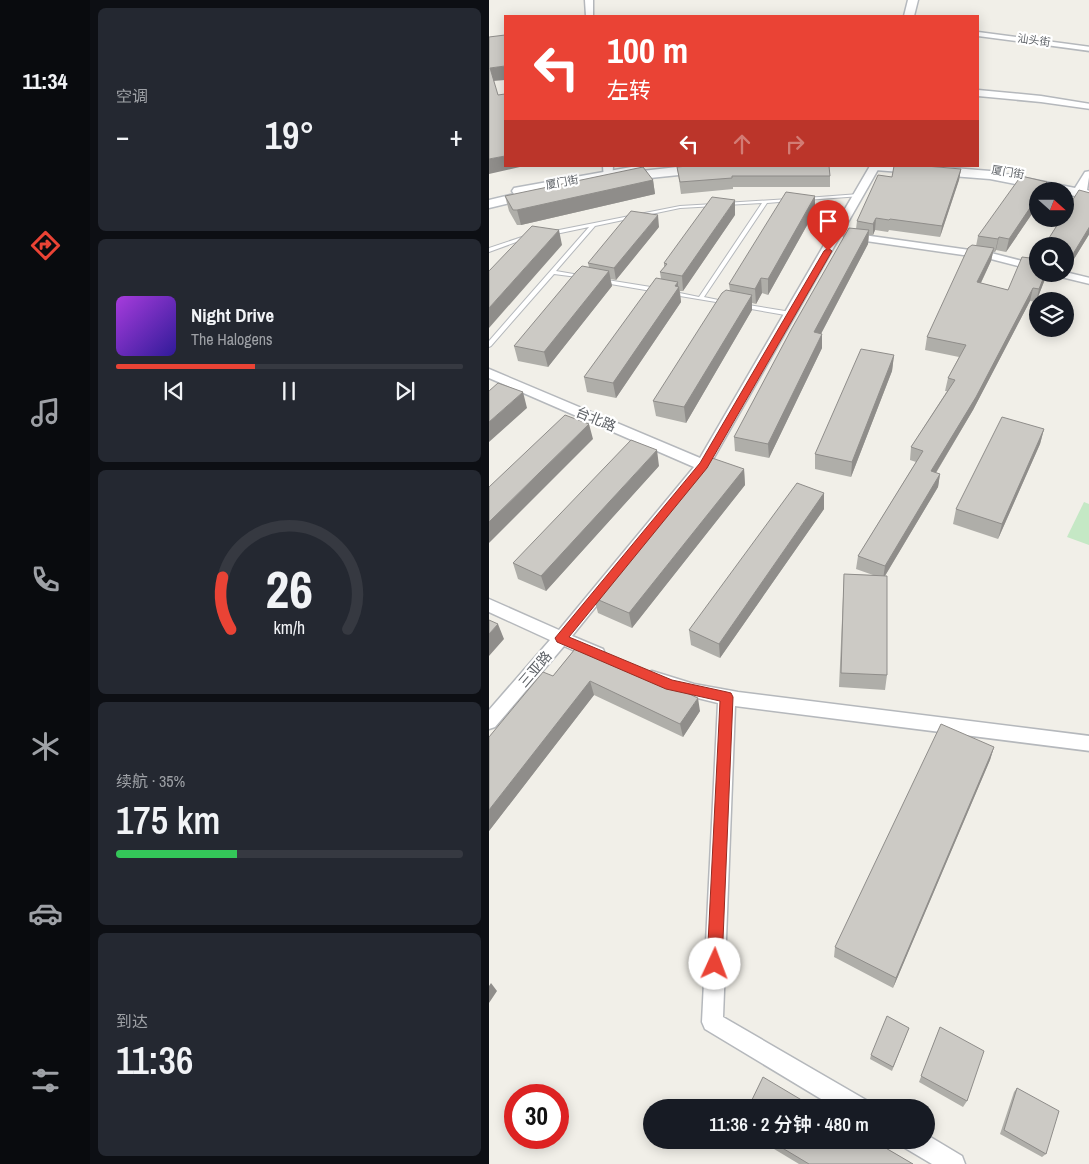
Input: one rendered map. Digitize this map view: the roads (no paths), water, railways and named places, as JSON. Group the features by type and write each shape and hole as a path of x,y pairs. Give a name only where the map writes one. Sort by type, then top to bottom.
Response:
{"main road":[{"path":"909,15 913,0"},
{"path":"917,15 921,0"},
{"name":"厦门街","path":"489,198 609,173 658,167"},
{"name":"厦门街","path":"489,204 550,190 609,173 710,167"},
{"name":"厦门街","path":"888,167 990,175 1086,188"},
{"name":"厦门街","path":"963,167 1025,175 1086,188"}],"street":[{"path":"589,0 590,15"},
{"name":"汕头街","path":"979,34 1089,49"},
{"path":"979,93 1089,106"},
{"name":"三亚路","path":"489,722 703,466 874,167"},
{"path":"837,235 991,256 1029,266"},
{"path":"1074,277 1089,281"},
{"name":"台北路","path":"489,374 703,466"},
{"path":"489,604 616,662"},
{"path":"634,670 670,685 727,697 988,729 1089,744"},
{"path":"727,697 712,1022 843,1099"},
{"path":"928,1149 954,1164"}],"lane":[{"path":"802,199 859,195"},
{"path":"546,234 680,207 793,199"},
{"path":"701,298 766,201"},
{"path":"489,345 594,224"},
{"path":"489,250 517,240 536,236"},
{"path":"553,272 791,314"}]}
